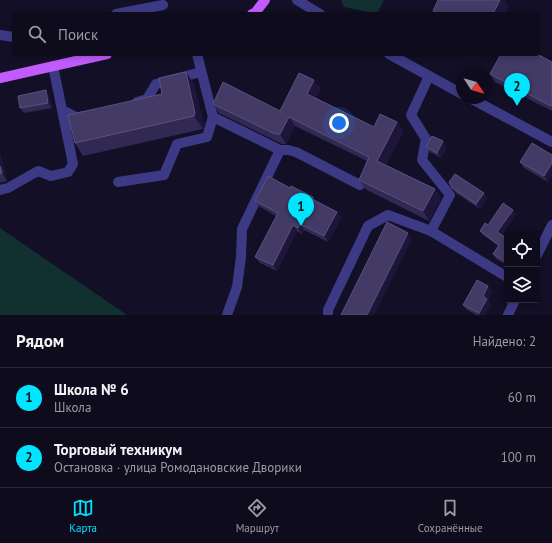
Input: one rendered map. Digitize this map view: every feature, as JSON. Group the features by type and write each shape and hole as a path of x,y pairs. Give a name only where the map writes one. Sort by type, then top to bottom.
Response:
{"main road":[{"path":"255,12 265,0"},
{"path":"0,78 98,56"}],"street":[{"path":"297,0 317,12"},
{"path":"126,12 163,5"},
{"path":"0,35 12,37"},
{"path":"118,182 164,175 177,144 206,137 213,117 197,56"},
{"path":"393,56 456,91"},
{"path":"0,190 8,188 38,170 51,176 68,172 73,164 53,66"},
{"path":"124,106 147,99 156,84 201,72"},
{"path":"429,76 411,115 426,139 422,160 450,195 431,231"},
{"path":"481,104 552,142"},
{"path":"62,110 78,118 94,114"},
{"path":"213,117 280,150 296,152 360,185"},
{"path":"226,315 237,287 241,257 242,229 280,150"},
{"path":"328,315 328,310 368,226 388,215 431,231 504,275"},
{"path":"540,250 552,225"},
{"path":"508,315 514,303"}],"green space":[{"path":"341,0 384,0 378,12 368,12 344,7"},
{"path":"0,228 127,315 0,315"}],"building":[{"path":"438,0 500,0 494,12 433,11"},
{"path":"500,56 540,56 552,62 551,106 492,75 492,70"},
{"path":"186,72 195,113 194,116 75,143 68,115 162,94 159,78"},
{"path":"299,73 314,80 307,94 374,127 380,114 397,122 377,161 435,189 423,211 359,180 369,157 289,117 280,134 275,134 213,104 223,82 280,111"},
{"path":"46,90 48,103 20,108 18,96"},
{"path":"432,136 443,141 437,153 426,147"},
{"path":"532,143 552,155 552,163 544,176 520,162"},
{"path":"455,174 484,193 476,204 452,188 449,182"},
{"path":"268,176 290,188 291,186 313,197 312,199 337,212 324,236 300,224 298,228 293,225 273,265 255,257 278,213 255,201"},
{"path":"503,203 513,210 497,232 504,236 504,261 493,254 499,245 480,231 485,223 488,225"},
{"path":"387,222 408,233 367,315 341,315"},
{"path":"477,280 488,286 483,296 487,299 479,313 463,305"}],"place":[{"name":"Торговый техникум","path":"517,106"},
{"name":"Школа № 6","path":"301,226"}]}
